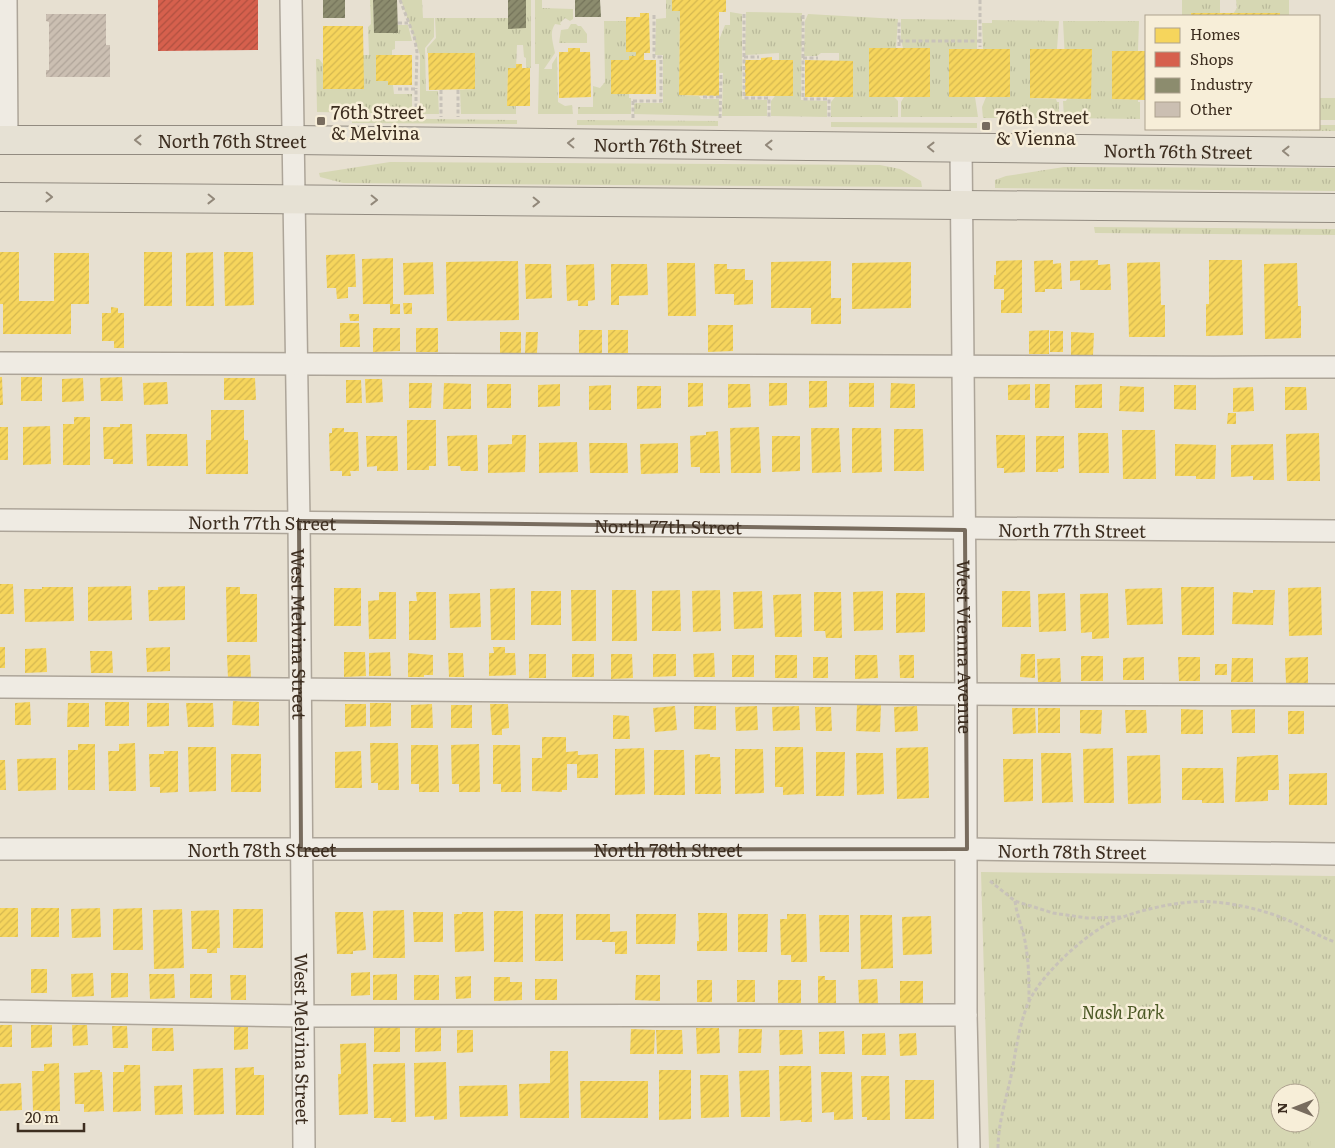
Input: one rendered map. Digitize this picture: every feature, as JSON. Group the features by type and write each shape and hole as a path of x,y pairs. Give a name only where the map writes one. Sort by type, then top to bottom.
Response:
{"main road":[{"name":"North 76th Street","path":"3,140 292,140 1335,152"},
{"path":"0,197 1335,208"}],"street":[{"path":"3,140 6,0"},
{"name":"West Melvina Street","path":"291,0 299,521 304,1148"},
{"name":"West Vienna Avenue","path":"961,147 967,849 966,1015 969,1148"},
{"path":"0,363 1335,367"},
{"name":"North 77th Street","path":"0,520 299,521 965,530 1335,531"},
{"path":"0,686 1335,695"},
{"name":"North 78th Street","path":"0,849 967,849 1335,854"},
{"path":"0,1011 303,1016 966,1015"}],"path":[{"path":"400,0 414,36 416,52 416,116"},
{"path":"980,0 980,47"},
{"path":"744,14 744,98 769,98 769,118"},
{"path":"633,118 633,100 661,101 661,57 654,57 654,15"},
{"path":"803,15 803,99 829,99 829,119"},
{"path":"899,21 899,46"},
{"path":"398,23 408,23"},
{"path":"899,41 980,42"},
{"path":"744,57 759,57"},
{"path":"803,58 818,58"},
{"path":"720,118 721,75"},
{"path":"398,89 416,89"},
{"path":"440,90 440,117"},
{"path":"458,90 458,117"},
{"path":"703,97 721,97"},
{"path":"990,881 1015,901 1053,913 1087,918 1127,917"},
{"path":"1015,901 1026,944 1029,1003"},
{"path":"998,1148 1008,1089 1024,1018 1033,994 1056,965 1082,942 1110,922 1180,903 1213,901 1259,910 1289,921 1335,942"}],"highlighted area":[{"path":"299,521 965,530 967,849 301,850"}],"green space":[{"path":"370,0 373,0 374,33 397,33 397,25 408,25 412,41 395,41 395,49 392,50 392,55 376,81 388,81 393,85 394,94 412,94 412,114 317,112 316,59 319,59 323,64 323,89 363,55 369,55 368,27 371,24"},
{"path":"401,0 422,0 423,18 434,18 434,37 425,48 426,91 438,91 439,114 420,114 420,55"},
{"path":"526,0 531,0 531,68 526,68 523,45 517,45 516,68 508,68 507,106 516,106 516,114 461,114 460,90 475,89 475,53 427,53 427,48 436,38 435,18 508,18 508,28 526,28"},
{"path":"535,0 542,0 542,8 573,9 573,19 570,21 565,18 560,23 561,25 555,24 553,27 552,38 555,53 544,69 552,69 552,64 557,56 558,102 565,106 572,105 573,114 538,114 539,64 535,64"},
{"path":"666,0 672,0 672,11 680,11 679,95 699,96 701,99 719,99 719,116 634,114 634,104 636,103 663,103 663,55 655,55 656,19 666,18"},
{"path":"1182,0 1220,0 1220,14 1191,13 1191,15 1182,15"},
{"path":"1236,0 1289,0 1289,15 1280,15 1280,13 1233,14 1237,8"},
{"path":"730,12 742,14 742,99 767,100 767,116 722,116 723,73 719,73 719,40 725,25 730,25"},
{"path":"746,12 802,13 801,100 827,101 827,117 771,116 771,101 775,96 793,96 793,60 779,60 779,53 745,55"},
{"path":"808,14 898,19 896,48 869,48 869,97 894,97 898,101 898,117 831,117 831,102 835,97 853,97 853,61 839,61 839,53 821,53 817,56 804,56 805,21"},
{"path":"901,19 977,20 977,49 949,49 949,97 975,97 978,117 901,117 901,102 904,97 930,97 930,49 903,48"},
{"path":"992,20 1059,21 1057,49 1030,49 1030,98 1056,99 1059,102 1059,118 983,118 982,107 986,97 1010,97 1010,49 983,49 982,23 992,23"},
{"path":"604,21 626,21 626,52 636,52 636,56 629,56 629,60 611,60 611,94 629,94 629,98 631,98 631,114 578,114 578,107 593,107 593,86 600,88 605,82"},
{"path":"1063,21 1139,21 1138,51 1112,51 1112,99 1138,100 1140,102 1140,119 1064,118 1063,101 1067,99"},
{"path":"571,24 581,26 587,34 587,43 559,43 561,30 568,29"},
{"path":"1320,98 1335,98 1335,120 1320,120"},
{"path":"352,118 517,120 517,124 352,123"},
{"path":"577,120 718,121 718,126 577,125"},
{"path":"831,122 977,123 977,128 831,127"},
{"path":"1320,125 1335,125 1335,131 1238,130 1320,130"},
{"path":"390,162 880,165 900,169 921,181 922,187 343,183 320,177 319,173"},
{"path":"1064,167 1335,168 1335,191 995,188 995,180 1006,176"},
{"path":"1094,227 1335,229 1335,235 1095,233"},
{"name":"Nash Park","path":"981,872 1335,876 1335,1148 989,1148"},
{"path":"1320,1102 1335,1103 1335,1148 1310,1148 1311,1133 1320,1133"}],"building: Homes":[{"path":"672,0 726,0 726,12 719,12 719,96 679,95 680,11 672,11"},
{"path":"640,13 649,13 650,53 644,53 644,60 656,60 656,94 611,94 611,60 629,60 629,56 636,56 636,52 626,52 626,17 640,17"},
{"path":"1191,13 1280,13 1280,15 1191,15"},
{"path":"323,26 363,26 364,89 323,89"},
{"path":"568,48 580,48 580,52 590,52 591,97 559,98 559,52 568,52"},
{"path":"869,48 930,48 930,97 869,97"},
{"path":"949,49 1010,49 1010,97 949,97"},
{"path":"1030,49 1092,49 1091,99 1030,98"},
{"path":"1112,51 1145,51 1145,100 1112,99"},
{"path":"428,53 475,53 475,89 429,90"},
{"path":"376,55 412,55 412,85 388,85 388,81 376,81"},
{"path":"772,57 772,60 793,60 793,96 745,96 745,60 761,60 761,58"},
{"path":"805,60 853,61 853,97 805,97"},
{"path":"516,64 522,64 522,68 530,68 530,106 507,106 508,68 516,68"},
{"path":"0,252 19,252 19,301 54,301 54,253 89,253 89,304 71,304 71,334 3,334 3,304 0,304"},
{"path":"144,252 172,252 172,306 144,306"},
{"path":"213,252 214,306 186,306 186,253"},
{"path":"224,252 253,252 254,305 225,306"},
{"path":"355,254 356,287 348,287 348,298 337,299 336,288 327,288 326,255"},
{"path":"393,258 393,304 400,304 400,314 390,314 390,304 363,304 362,259"},
{"path":"1022,260 1022,313 1001,313 1001,300 1004,300 1004,289 994,289 996,261"},
{"path":"1053,260 1053,264 1061,263 1062,289 1045,289 1045,292 1035,292 1034,261"},
{"path":"1098,260 1098,265 1110,264 1111,290 1080,290 1080,280 1070,281 1070,261"},
{"path":"1209,260 1242,260 1243,335 1206,336 1206,304 1209,304"},
{"path":"518,261 519,320 447,321 446,262"},
{"path":"831,261 831,298 841,298 841,324 811,324 811,308 771,308 771,262"},
{"path":"433,262 434,294 404,295 403,263"},
{"path":"911,262 911,308 852,309 852,263"},
{"path":"1160,262 1161,305 1165,305 1165,337 1129,337 1127,263"},
{"path":"667,263 695,263 696,316 668,316"},
{"path":"1297,263 1298,306 1301,306 1301,338 1265,339 1264,264"},
{"path":"525,264 551,264 552,298 526,299"},
{"path":"594,264 595,300 588,301 588,306 578,306 578,300 567,301 566,265"},
{"path":"611,264 647,264 648,295 619,296 619,305 611,305"},
{"path":"714,264 727,264 727,269 745,269 745,280 753,280 753,304 734,305 734,294 715,294"},
{"path":"403,303 412,303 412,314 404,314"},
{"path":"111,307 118,308 118,313 124,313 124,348 114,348 114,341 102,341 102,313 111,313"},
{"path":"349,314 359,314 359,321 350,321"},
{"path":"340,323 359,323 360,347 340,347"},
{"path":"708,325 733,325 733,351 708,352"},
{"path":"373,328 400,328 400,351 373,352"},
{"path":"416,328 438,328 438,352 416,352"},
{"path":"579,330 602,330 602,353 579,353"},
{"path":"608,330 628,330 628,353 608,353"},
{"path":"1049,330 1049,354 1029,354 1029,331"},
{"path":"1050,331 1063,331 1063,352 1050,352"},
{"path":"500,332 521,332 521,354 500,354"},
{"path":"526,332 538,332 537,353 525,353"},
{"path":"1071,332 1094,333 1093,355 1071,355"},
{"path":"0,377 2,377 3,405 0,405"},
{"path":"21,377 42,377 42,401 21,401"},
{"path":"122,377 123,401 101,401 100,378"},
{"path":"83,378 84,401 62,402 62,379"},
{"path":"224,378 255,378 256,400 224,400"},
{"path":"365,379 382,379 383,402 366,403"},
{"path":"346,380 361,380 362,403 346,403"},
{"path":"809,381 827,381 827,407 809,408"},
{"path":"167,382 168,404 144,405 143,383"},
{"path":"409,383 432,383 431,408 409,408"},
{"path":"444,383 471,384 471,409 443,409"},
{"path":"688,383 703,383 703,406 688,407"},
{"path":"769,383 787,383 787,405 769,406"},
{"path":"849,383 874,383 874,407 849,407"},
{"path":"891,383 915,384 915,408 890,408"},
{"path":"487,384 511,384 511,408 487,408"},
{"path":"560,384 560,406 538,407 538,385"},
{"path":"728,384 750,384 751,407 728,408"},
{"path":"1030,384 1030,400 1008,400 1008,385"},
{"path":"1035,384 1050,384 1049,408 1035,408"},
{"path":"1102,384 1102,408 1075,408 1075,385"},
{"path":"611,385 611,410 589,410 589,386"},
{"path":"1174,385 1196,385 1196,410 1174,409"},
{"path":"637,386 661,386 661,408 637,409"},
{"path":"1120,386 1144,387 1144,412 1119,411"},
{"path":"1253,387 1254,411 1233,412 1233,388"},
{"path":"1285,387 1306,387 1307,410 1285,410"},
{"path":"211,410 244,410 244,440 248,440 248,474 206,474 206,440 211,440"},
{"path":"1228,413 1236,413 1236,424 1227,424"},
{"path":"74,417 90,417 90,465 63,465 63,424 74,424"},
{"path":"407,420 436,420 436,466 429,466 429,470 407,470"},
{"path":"120,424 132,424 133,464 113,464 113,459 104,459 103,427 120,427"},
{"path":"50,426 51,464 23,465 23,427"},
{"path":"0,427 8,427 8,460 0,460"},
{"path":"759,427 761,473 731,473 730,428"},
{"path":"332,428 344,428 344,432 358,432 359,471 350,471 351,476 342,476 342,471 330,471 329,433 332,433"},
{"path":"811,428 839,428 841,472 812,473"},
{"path":"852,428 881,428 882,472 852,473"},
{"path":"894,429 923,429 924,471 894,471"},
{"path":"1122,430 1155,430 1156,479 1123,479"},
{"path":"718,431 720,473 700,473 700,467 691,467 690,436 706,435 706,432"},
{"path":"1078,433 1108,433 1109,473 1079,473"},
{"path":"1319,433 1320,481 1287,481 1286,434"},
{"path":"146,434 187,434 188,466 147,466"},
{"path":"477,435 478,471 461,471 460,466 448,466 447,436"},
{"path":"512,435 526,435 525,472 488,473 488,445 512,444"},
{"path":"996,435 1025,435 1025,472 1004,473 1004,468 997,468"},
{"path":"366,436 397,436 398,471 377,471 377,466 367,467"},
{"path":"772,436 800,436 800,471 772,472"},
{"path":"1036,436 1064,436 1064,468 1058,469 1058,472 1036,472"},
{"path":"577,442 578,472 539,473 539,443"},
{"path":"589,443 627,443 628,473 590,473"},
{"path":"678,443 678,473 641,474 640,444"},
{"path":"1175,444 1216,445 1215,479 1196,479 1196,476 1175,476"},
{"path":"1273,444 1274,480 1253,480 1253,476 1231,477 1231,445"},
{"path":"0,584 13,584 14,614 0,614"},
{"path":"131,586 132,620 88,621 88,587"},
{"path":"185,586 185,620 149,621 148,590 158,590 158,587"},
{"path":"42,587 73,587 74,621 25,622 24,589 42,589"},
{"path":"226,587 240,587 240,594 257,594 257,642 227,642"},
{"path":"1181,587 1214,587 1214,635 1182,635"},
{"path":"1321,587 1322,635 1289,636 1288,588"},
{"path":"334,588 361,588 361,626 334,626"},
{"path":"515,588 515,640 491,640 490,589"},
{"path":"1162,588 1163,624 1127,625 1125,589"},
{"path":"571,590 596,590 596,641 572,641"},
{"path":"612,590 636,590 637,641 612,641"},
{"path":"680,590 681,631 652,631 652,591"},
{"path":"720,590 721,631 693,632 692,591"},
{"path":"1253,590 1275,590 1273,625 1232,624 1233,592 1253,593"},
{"path":"531,591 561,591 561,625 531,625"},
{"path":"762,591 763,628 734,629 733,592"},
{"path":"883,591 883,630 854,631 853,592"},
{"path":"1002,591 1030,591 1031,627 1002,627"},
{"path":"379,592 396,592 396,639 369,639 368,601 379,600"},
{"path":"416,592 436,592 436,640 409,640 409,601 417,601"},
{"path":"814,592 841,592 842,638 826,638 825,631 814,631"},
{"path":"480,593 481,627 450,628 449,594"},
{"path":"896,593 925,593 925,632 896,633"},
{"path":"1065,593 1066,631 1039,632 1038,594"},
{"path":"1108,593 1109,638 1092,639 1092,632 1081,633 1080,594"},
{"path":"801,594 802,637 775,637 773,595"},
{"path":"0,647 5,647 5,668 0,668"},
{"path":"170,647 170,671 147,672 146,648"},
{"path":"493,647 505,647 505,653 515,653 516,675 489,676 489,653 494,653"},
{"path":"46,648 47,672 25,673 25,649"},
{"path":"90,651 112,651 113,673 91,673"},
{"path":"344,652 365,652 366,676 344,677"},
{"path":"390,652 391,676 369,676 369,653"},
{"path":"408,653 433,655 433,675 408,677"},
{"path":"448,653 463,653 464,677 449,677"},
{"path":"714,653 715,677 694,677 693,654"},
{"path":"529,654 546,654 546,678 529,678"},
{"path":"572,654 594,654 594,677 572,677"},
{"path":"611,654 632,654 633,678 611,679"},
{"path":"653,654 676,654 676,676 653,677"},
{"path":"1021,654 1035,654 1035,678 1020,677"},
{"path":"227,655 250,655 251,678 228,678"},
{"path":"732,655 754,655 754,677 732,677"},
{"path":"775,655 797,655 797,678 775,678"},
{"path":"855,655 877,655 878,678 855,679"},
{"path":"899,655 914,655 914,678 900,678"},
{"path":"1081,656 1103,656 1103,681 1081,681"},
{"path":"813,657 828,657 828,678 813,678"},
{"path":"1144,657 1144,680 1123,680 1123,658"},
{"path":"1178,657 1200,657 1200,681 1179,681"},
{"path":"1308,657 1308,683 1286,683 1285,658"},
{"path":"1060,658 1061,682 1038,682 1037,659"},
{"path":"1232,658 1253,658 1253,682 1231,682"},
{"path":"1215,664 1227,664 1227,675 1215,675"},
{"path":"233,701 259,702 259,726 232,725"},
{"path":"30,702 31,725 15,725 15,703"},
{"path":"105,702 129,702 129,726 105,726"},
{"path":"68,703 89,703 89,727 67,727"},
{"path":"147,703 169,703 169,726 147,727"},
{"path":"186,703 213,703 214,727 188,727"},
{"path":"370,703 391,703 391,726 370,727"},
{"path":"345,704 366,704 366,726 345,727"},
{"path":"432,704 433,728 411,728 411,705"},
{"path":"490,704 508,704 509,728 502,729 502,735 492,735"},
{"path":"451,705 472,705 472,728 451,728"},
{"path":"857,705 881,705 880,732 856,731"},
{"path":"675,706 677,730 655,732 653,708"},
{"path":"694,706 716,706 716,730 694,729"},
{"path":"757,706 758,730 736,731 735,707"},
{"path":"799,706 800,730 773,731 772,707"},
{"path":"917,706 918,731 895,732 894,707"},
{"path":"815,707 831,707 832,731 816,731"},
{"path":"1012,708 1035,708 1036,733 1013,734"},
{"path":"1038,708 1060,708 1060,733 1038,733"},
{"path":"1181,709 1203,710 1203,734 1181,734"},
{"path":"1255,709 1255,733 1232,733 1231,710"},
{"path":"1080,710 1102,710 1101,734 1080,733"},
{"path":"1125,710 1146,710 1147,733 1126,733"},
{"path":"1288,711 1304,711 1304,734 1288,734"},
{"path":"613,715 629,716 630,739 613,739"},
{"path":"542,737 566,737 566,752 578,751 578,755 598,754 598,778 577,778 577,764 567,764 567,790 562,790 562,792 532,791 532,758 542,758"},
{"path":"135,743 136,791 109,791 108,751 119,751 119,744"},
{"path":"370,743 398,743 399,790 378,790 378,783 371,783"},
{"path":"78,744 95,744 95,790 68,790 68,750 78,750"},
{"path":"479,744 480,792 459,792 459,784 452,784 451,745"},
{"path":"411,745 438,745 439,792 419,792 419,784 411,784"},
{"path":"493,745 520,745 521,792 501,792 501,784 493,784"},
{"path":"188,747 216,747 216,791 189,792"},
{"path":"775,747 803,747 804,794 783,795 783,787 775,787"},
{"path":"928,747 929,798 897,799 896,748"},
{"path":"644,748 645,794 615,795 615,749"},
{"path":"1113,748 1114,803 1084,803 1083,749"},
{"path":"735,749 763,749 764,793 735,794"},
{"path":"654,750 684,750 685,795 654,795"},
{"path":"164,751 178,751 178,792 160,793 160,787 150,787 149,754 164,754"},
{"path":"361,751 362,788 335,788 335,752"},
{"path":"816,752 845,752 844,796 816,796"},
{"path":"856,753 883,753 884,794 857,795"},
{"path":"1041,753 1071,753 1073,802 1042,803"},
{"path":"231,754 261,754 261,792 231,792"},
{"path":"710,754 710,757 720,757 721,794 695,794 695,755"},
{"path":"1160,755 1161,803 1128,804 1127,756"},
{"path":"1278,755 1279,790 1268,790 1268,801 1235,802 1237,757"},
{"path":"56,758 56,790 18,791 17,759"},
{"path":"1003,759 1033,759 1033,801 1004,802"},
{"path":"0,760 5,760 6,790 0,790"},
{"path":"1182,768 1223,768 1224,803 1202,803 1202,800 1182,800"},
{"path":"1327,773 1327,805 1289,805 1289,774"},
{"path":"0,908 18,908 18,937 0,937"},
{"path":"31,908 59,908 59,937 31,937"},
{"path":"100,908 101,937 72,938 71,909"},
{"path":"142,908 143,950 113,950 113,909"},
{"path":"182,909 184,968 154,969 153,910"},
{"path":"233,909 263,909 263,948 233,948"},
{"path":"219,910 220,948 217,948 217,953 207,953 207,949 192,949 191,911"},
{"path":"404,910 405,958 373,958 373,911"},
{"path":"494,911 523,911 523,962 494,962"},
{"path":"335,912 363,912 366,950 353,951 353,954 337,954"},
{"path":"413,912 443,912 443,942 414,942"},
{"path":"462,912 483,912 484,951 455,952 454,914 462,914"},
{"path":"698,913 727,913 727,951 697,951 697,941 699,941"},
{"path":"535,914 563,914 563,961 535,961"},
{"path":"576,914 610,914 610,932 627,931 627,954 615,954 615,942 576,940"},
{"path":"636,914 676,914 675,944 636,944"},
{"path":"738,914 768,914 767,952 738,952"},
{"path":"787,914 806,914 807,962 791,962 791,955 781,955 780,919 787,919"},
{"path":"819,915 849,915 849,952 820,952"},
{"path":"860,915 892,915 893,968 861,969"},
{"path":"931,916 932,954 903,955 902,917"},
{"path":"31,969 47,969 47,993 31,993"},
{"path":"370,972 370,995 351,996 351,973"},
{"path":"93,973 94,996 72,997 71,974"},
{"path":"111,973 128,973 128,997 111,998"},
{"path":"149,974 174,974 175,998 150,999"},
{"path":"190,974 212,974 212,998 190,998"},
{"path":"397,974 397,1000 373,1000 373,975"},
{"path":"230,975 246,975 246,1000 231,1000"},
{"path":"414,975 439,975 439,1000 414,1000"},
{"path":"636,975 660,975 660,1001 635,1000"},
{"path":"471,976 471,998 456,999 455,977"},
{"path":"818,976 825,976 825,980 836,980 836,1003 818,1003"},
{"path":"494,977 510,977 510,982 522,982 522,1000 494,1001"},
{"path":"535,979 557,979 557,1000 535,1000"},
{"path":"877,979 878,1004 859,1004 858,980"},
{"path":"697,980 712,980 712,1002 697,1002"},
{"path":"737,980 755,980 755,1002 737,1002"},
{"path":"778,980 801,980 801,1003 778,1003"},
{"path":"900,981 923,981 923,1004 900,1004"},
{"path":"0,1025 12,1025 12,1047 0,1047"},
{"path":"31,1025 52,1025 52,1047 31,1048"},
{"path":"72,1025 87,1025 88,1045 73,1046"},
{"path":"112,1026 127,1026 128,1048 113,1048"},
{"path":"234,1026 248,1026 248,1049 234,1050"},
{"path":"374,1027 400,1027 400,1052 374,1052"},
{"path":"441,1027 441,1051 415,1052 415,1028"},
{"path":"152,1028 173,1028 174,1051 152,1051"},
{"path":"696,1028 719,1028 720,1053 697,1054"},
{"path":"631,1029 655,1030 654,1054 630,1054"},
{"path":"739,1029 762,1029 761,1053 738,1053"},
{"path":"457,1030 473,1030 473,1052 457,1053"},
{"path":"656,1030 682,1030 683,1054 657,1054"},
{"path":"779,1030 802,1030 803,1054 780,1055"},
{"path":"844,1031 845,1054 819,1054 819,1032"},
{"path":"885,1033 886,1055 862,1055 862,1034"},
{"path":"916,1033 917,1055 900,1056 899,1034"},
{"path":"366,1043 368,1114 339,1115 338,1074 341,1074 340,1044"},
{"path":"550,1051 568,1051 569,1118 520,1118 519,1084 550,1083"},
{"path":"446,1062 447,1119 434,1120 434,1116 415,1117 414,1063"},
{"path":"59,1063 60,1111 33,1111 32,1071 44,1071 44,1064"},
{"path":"405,1063 406,1122 391,1122 391,1118 374,1118 373,1064"},
{"path":"124,1065 140,1065 141,1111 113,1112 113,1072 124,1072"},
{"path":"779,1066 811,1066 812,1122 801,1122 801,1120 780,1121"},
{"path":"254,1067 254,1075 264,1075 264,1115 236,1115 235,1068"},
{"path":"223,1068 224,1114 194,1115 193,1069"},
{"path":"90,1070 100,1070 102,1072 104,1111 84,1112 84,1104 75,1104 74,1073 90,1072"},
{"path":"659,1070 691,1070 691,1119 659,1120"},
{"path":"769,1070 770,1117 741,1117 739,1071"},
{"path":"821,1072 852,1072 853,1119 834,1120 834,1112 822,1113"},
{"path":"700,1075 728,1075 729,1117 701,1118"},
{"path":"861,1076 889,1076 890,1120 867,1120 867,1117 862,1117"},
{"path":"905,1080 934,1080 934,1119 905,1119"},
{"path":"580,1081 648,1081 648,1118 581,1118"},
{"path":"21,1083 22,1110 0,1111 0,1084"},
{"path":"182,1085 183,1114 155,1115 154,1086"},
{"path":"507,1085 508,1116 460,1117 459,1086"}],"building: Shops":[{"path":"158,0 258,0 258,50 158,51"}],"building: Industry":[{"path":"323,0 345,0 345,18 323,18"},
{"path":"373,0 397,0 398,33 374,33"},
{"path":"508,0 526,0 526,28 508,29"},
{"path":"575,0 600,0 601,17 575,17"}],"building: Other":[{"path":"46,14 106,14 106,45 110,45 110,77 46,77 46,70 49,70 49,22 46,21"}],"place":[{"name":"76th Street & Melvina","path":"321,121"},
{"name":"76th Street & Vienna","path":"986,126"}]}
